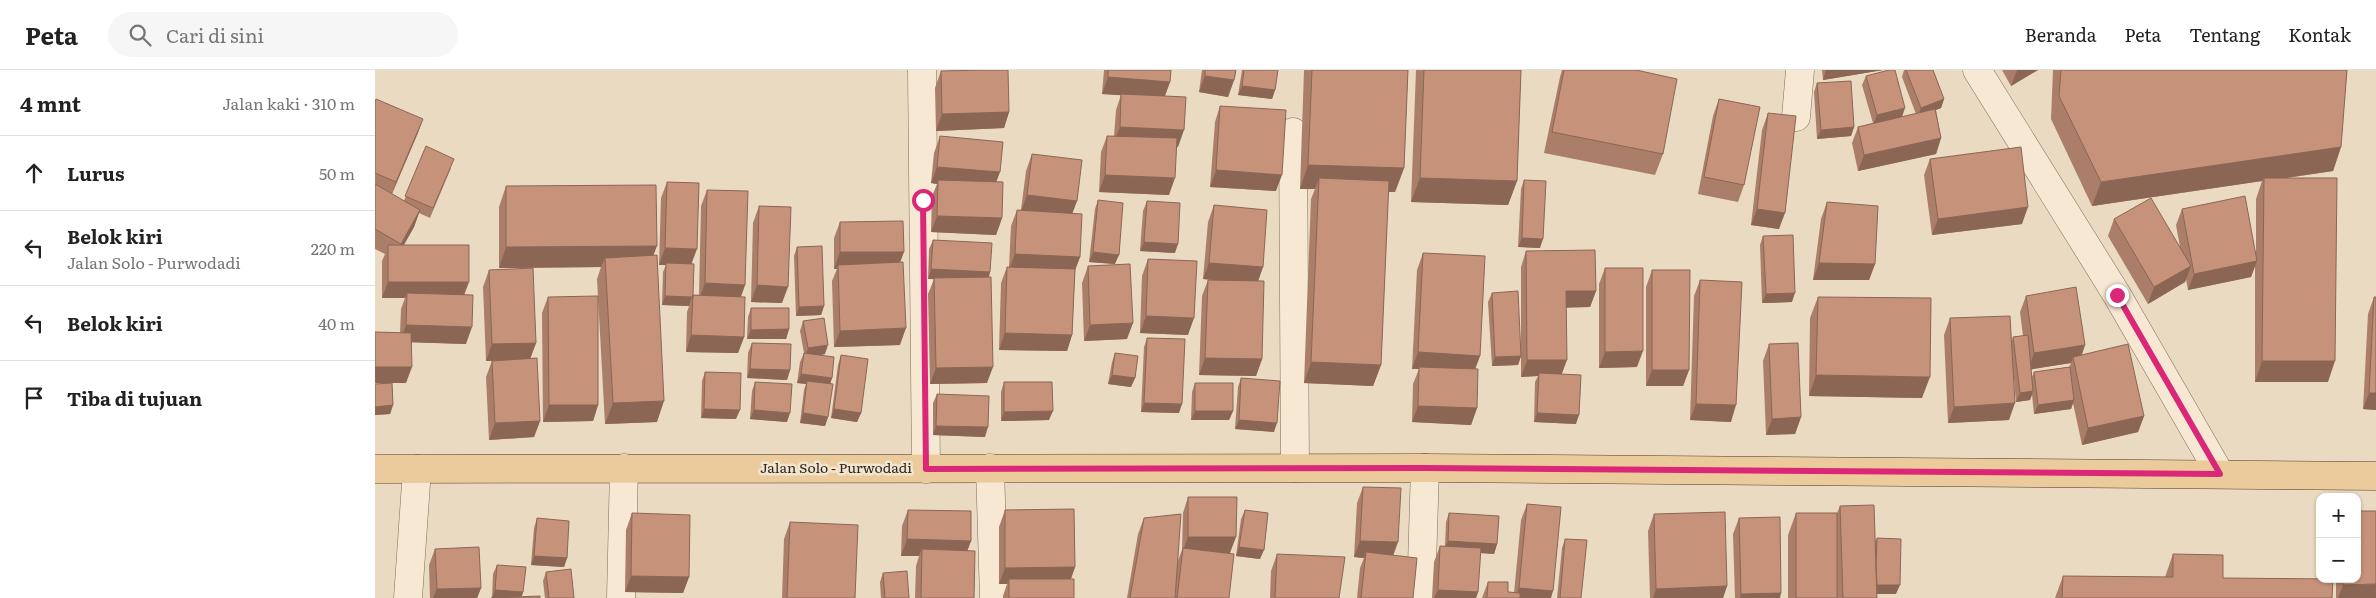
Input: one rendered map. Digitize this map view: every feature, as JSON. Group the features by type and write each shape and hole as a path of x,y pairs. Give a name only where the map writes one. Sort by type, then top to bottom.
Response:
{"main road":[{"name":"Jalan Solo - Purwodadi","path":"375,469 1425,468 2376,476"}],"street":[{"path":"922,70 926,469"},
{"path":"1796,117 1800,70"},
{"path":"1977,70 2117,295 2220,474"},
{"path":"1293,132 1295,468"},
{"path":"621,598 624,468"},
{"path":"990,468 994,598"},
{"path":"1421,598 1425,468"},
{"path":"408,598 417,469"}],"building":[{"path":"1008,70 1009,112 942,114 941,71"},
{"path":"1108,70 1171,70 1170,82 1108,77"},
{"path":"1205,70 1236,70 1234,80 1205,76"},
{"path":"1244,70 1278,70 1275,90 1242,86"},
{"path":"1312,70 1408,70 1404,168 1308,165"},
{"path":"1424,70 1521,70 1517,181 1420,178"},
{"path":"1564,70 1636,70 1677,79 1663,154 1552,132"},
{"path":"1895,70 1905,108 1877,115 1866,76"},
{"path":"1906,70 1933,70 1944,99 1921,108"},
{"path":"2061,70 2347,70 2341,147 2101,182 2059,96"},
{"path":"1851,81 1854,127 1821,130 1817,83"},
{"path":"1121,94 1186,97 1184,130 1120,127"},
{"path":"376,99 423,119 396,182 375,173"},
{"path":"1719,99 1760,107 1744,185 1704,177"},
{"path":"1220,106 1286,110 1282,175 1216,170"},
{"path":"1935,109 1941,138 1864,155 1858,127"},
{"path":"1768,113 1796,116 1785,213 1757,209"},
{"path":"940,136 1003,142 1000,172 937,167"},
{"path":"1107,136 1177,138 1175,178 1105,175"},
{"path":"426,146 454,159 433,208 405,196"},
{"path":"2021,147 2028,207 1938,219 1930,159"},
{"path":"1032,154 1082,160 1077,201 1027,195"},
{"path":"1319,178 1389,181 1381,365 1311,362"},
{"path":"2264,178 2337,178 2335,361 2262,361"},
{"path":"938,180 1003,182 1002,218 937,216"},
{"path":"1524,180 1546,181 1543,239 1522,238"},
{"path":"667,182 699,183 697,249 665,248"},
{"path":"375,184 420,210 401,244 375,229"},
{"path":"656,185 657,246 506,247 506,186"},
{"path":"707,190 748,191 745,285 705,283"},
{"path":"2245,196 2257,261 2194,274 2182,209"},
{"path":"2151,198 2191,266 2154,287 2114,219"},
{"path":"1098,200 1123,203 1119,255 1093,252"},
{"path":"1147,201 1180,203 1178,244 1144,242"},
{"path":"1827,202 1878,206 1875,264 1819,263"},
{"path":"1214,205 1267,210 1263,267 1209,263"},
{"path":"759,206 791,207 788,287 757,285"},
{"path":"1017,210 1082,214 1080,257 1015,254"},
{"path":"903,221 904,252 840,252 840,222"},
{"path":"1793,235 1795,293 1766,294 1763,236"},
{"path":"933,240 992,243 990,272 931,269"},
{"path":"388,245 469,245 469,282 388,282"},
{"path":"822,246 824,306 799,307 797,247"},
{"path":"1595,250 1596,291 1566,291 1567,360 1527,360 1526,251"},
{"path":"1423,253 1485,256 1480,356 1418,352"},
{"path":"657,255 664,401 613,403 605,258"},
{"path":"1148,259 1197,261 1194,318 1146,316"},
{"path":"903,262 906,328 840,331 838,265"},
{"path":"666,263 694,264 693,297 665,296"},
{"path":"1130,264 1133,323 1090,325 1088,266"},
{"path":"1007,267 1075,269 1072,335 1005,333"},
{"path":"533,268 536,343 492,344 489,270"},
{"path":"1605,268 1643,268 1643,351 1605,352"},
{"path":"1652,270 1690,270 1689,370 1652,370"},
{"path":"991,277 993,367 936,368 934,278"},
{"path":"1208,280 1264,281 1262,359 1205,358"},
{"path":"1700,280 1742,282 1736,405 1696,404"},
{"path":"2076,287 2085,345 2034,353 2026,296"},
{"path":"1518,291 1521,356 1495,357 1492,293"},
{"path":"407,293 473,295 472,327 406,325"},
{"path":"693,295 745,297 744,337 691,335"},
{"path":"598,296 598,405 549,405 548,297"},
{"path":"1818,297 1931,298 1930,377 1816,375"},
{"path":"2374,297 2376,297 2376,393 2369,393"},
{"path":"751,308 789,308 789,329 751,330"},
{"path":"2010,316 2015,403 1954,407 1950,318"},
{"path":"824,318 828,345 808,348 803,321"},
{"path":"375,332 411,333 412,367 375,367"},
{"path":"2028,335 2033,391 2020,393 2013,337"},
{"path":"1147,338 1185,339 1182,404 1144,403"},
{"path":"752,343 791,344 790,370 750,369"},
{"path":"1798,343 1801,417 1772,419 1769,344"},
{"path":"2128,344 2144,416 2088,428 2073,357"},
{"path":"804,353 834,357 832,378 801,374"},
{"path":"1115,353 1138,356 1135,378 1112,375"},
{"path":"841,355 868,359 861,413 834,409"},
{"path":"537,358 540,421 495,423 492,361"},
{"path":"1419,367 1478,369 1477,408 1418,406"},
{"path":"2070,367 2074,400 2038,405 2034,372"},
{"path":"705,372 741,373 740,410 704,409"},
{"path":"1539,373 1581,375 1579,415 1537,413"},
{"path":"1241,378 1280,381 1277,423 1239,420"},
{"path":"807,381 833,384 828,417 803,413"},
{"path":"755,382 792,384 790,413 754,410"},
{"path":"1004,382 1052,382 1053,411 1004,412"},
{"path":"392,383 393,405 375,407 375,384"},
{"path":"1195,383 1233,383 1233,411 1195,411"},
{"path":"937,394 989,396 988,427 936,426"},
{"path":"1363,487 1401,488 1398,542 1360,541"},
{"path":"1188,497 1237,497 1236,537 1188,537"},
{"path":"1527,504 1561,507 1553,591 1519,588"},
{"path":"1874,505 1877,598 1843,598 1840,506"},
{"path":"1074,509 1075,567 1005,568 1005,510"},
{"path":"908,510 971,511 971,541 907,539"},
{"path":"1245,510 1268,513 1264,550 1239,547"},
{"path":"2361,511 2376,511 2376,584 2343,585 2343,583 2361,583"},
{"path":"1725,512 1727,586 1656,589 1654,514"},
{"path":"632,513 690,515 689,577 631,576"},
{"path":"1449,513 1499,516 1497,544 1448,541"},
{"path":"1796,513 1837,513 1837,598 1796,598"},
{"path":"1181,514 1175,598 1130,598 1144,518"},
{"path":"1780,517 1781,593 1741,594 1739,518"},
{"path":"537,518 569,521 567,558 534,556"},
{"path":"790,522 858,525 855,598 787,598"},
{"path":"1877,538 1901,539 1900,585 1877,585"},
{"path":"1565,539 1587,540 1581,598 1560,598"},
{"path":"1440,546 1481,548 1478,592 1438,590"},
{"path":"479,547 481,588 437,589 435,549"},
{"path":"1183,548 1234,554 1229,598 1177,598"},
{"path":"922,549 975,551 974,598 921,598"},
{"path":"1366,552 1417,558 1413,598 1361,598"},
{"path":"1277,554 1345,557 1339,598 1275,598"},
{"path":"2173,554 2223,555 2223,578 2316,579 2316,583 2333,583 2332,598 2062,598 2063,576 2173,577"},
{"path":"497,565 526,567 523,592 495,590"},
{"path":"571,569 574,598 549,598 546,572"},
{"path":"907,571 909,598 885,598 883,573"},
{"path":"1009,579 1074,579 1074,598 1009,598"},
{"path":"1488,582 1508,582 1508,592 1520,593 1520,598 1487,598"},
{"path":"540,596 540,598 491,598"}],"route":[{"path":"923,200 926,469 1425,468 2220,474 2117,295"}]}
